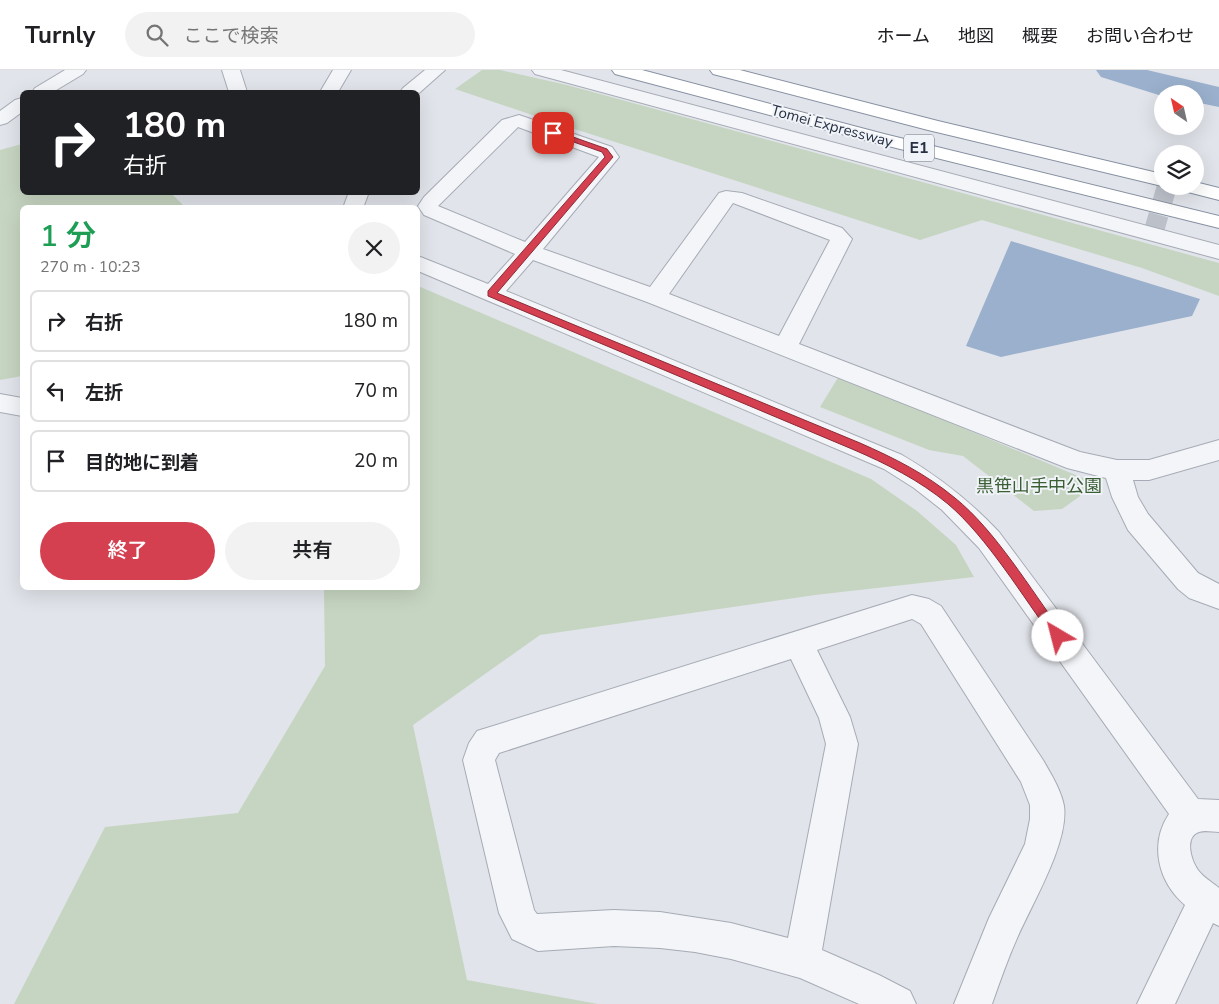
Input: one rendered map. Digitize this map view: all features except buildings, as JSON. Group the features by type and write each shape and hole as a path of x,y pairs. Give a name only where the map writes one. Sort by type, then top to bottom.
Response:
{"highway":[{"name":"Tomei Expressway","path":"621,70 888,141 1219,222"},
{"name":"Tomei Expressway","path":"719,70 935,126 1154,178"},
{"path":"1204,190 1219,194"}],"street":[{"path":"44,90 77,70"},
{"path":"231,70 237,90"},
{"path":"330,90 342,70"},
{"path":"411,90 436,70"},
{"path":"541,70 1219,252"},
{"path":"0,119 20,105"},
{"path":"492,294 528,251 609,157 605,151 517,121 509,124 428,206 431,211 528,251 654,297 1082,463 1117,470 1149,470 1219,450"},
{"path":"654,297 726,197 735,197 835,233 841,239 785,348"},
{"path":"420,264 892,462 940,492 972,522 996,548 1205,817 1182,823 1174,834 1172,849 1177,866 1187,883 1213,904 1156,1004"},
{"path":"0,403 20,407"},
{"path":"1117,470 1125,496 1138,522 1188,581 1199,589 1219,597"},
{"path":"897,1004 802,959 722,939 658,930 610,928 538,933 527,929 520,922 479,760 480,754 488,742 798,643 912,607 925,612 935,622 1041,787 1047,805 1045,834 1002,931 973,1004"},
{"path":"798,643 834,717 842,744 802,959"}],"green space":[{"path":"482,70 500,70 567,85 1219,263 1219,296 1142,268 982,220 920,240 455,89"},
{"path":"20,145 20,195 173,195 183,205 20,205 20,376 0,380 0,150"},
{"path":"420,287 871,479 917,511 956,545 974,577 815,595 540,635 413,725 467,980 598,1004 14,1004 105,827 238,813 325,666 324,590 420,590"},
{"name":"黒笹山手中公園","path":"839,376 1097,484 1062,509 1034,511 963,456 929,450 820,407"}],"water":[{"path":"1011,241 1200,299 1192,316 1001,357 966,346"}],"waterway":[{"path":"1113,70 1156,84 1219,97"}],"tunnel":[{"path":"1153,234 1164,195"}],"route":[{"path":"553,133 605,151 609,157 492,294 856,446 918,476 952,502 991,542 1058,636"}]}
